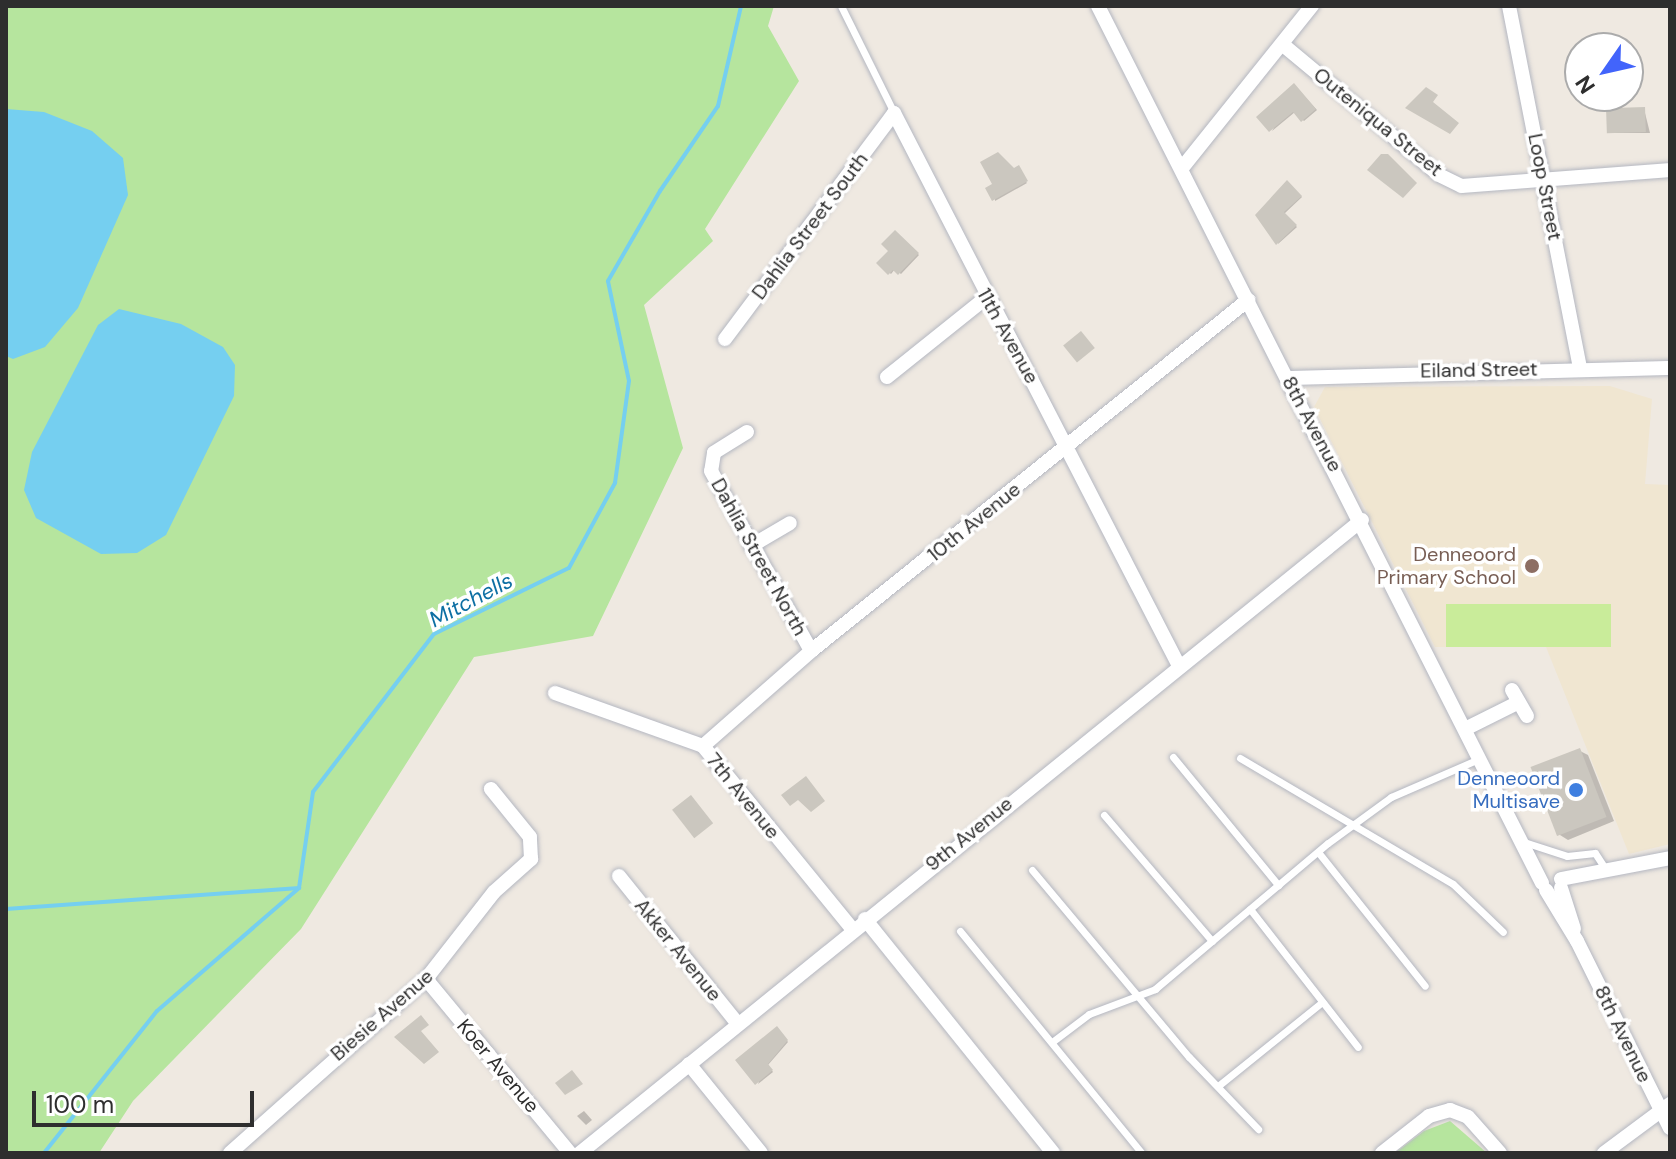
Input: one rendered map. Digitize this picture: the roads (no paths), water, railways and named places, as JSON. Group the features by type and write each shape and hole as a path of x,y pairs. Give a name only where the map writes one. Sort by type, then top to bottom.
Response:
{"street":[{"name":"8th Avenue","path":"1098,6 1362,520 1465,729 1524,842 1552,883 1577,941 1665,1107 1670,1128"},
{"name":"Loop Street","path":"1509,6 1580,369"},
{"path":"1182,168 1282,44 1304,10"},
{"name":"Outeniqua Street","path":"1282,44 1457,184 1478,188 1670,170"},
{"name":"11th Avenue","path":"894,113 987,297 1068,445 1178,664"},
{"name":"Dahlia Street South","path":"725,339 894,113"},
{"path":"887,377 987,297"},
{"name":"10th Avenue","path":"703,746 811,651 1248,300"},
{"name":"Eiland Street","path":"1288,378 1670,368"},
{"name":"Dahlia Street North","path":"747,432 714,453 711,471 811,651"},
{"name":"9th Avenue","path":"580,1153 1178,664 1362,520"},
{"path":"751,546 790,523"},
{"name":"7th Avenue","path":"555,693 703,746 852,929"},
{"path":"1465,729 1516,696 1527,716"},
{"name":"Biesie Avenue","path":"230,1153 426,979 494,892 534,853 530,837 491,789"},
{"path":"1552,883 1670,858"},
{"name":"Akker Avenue","path":"619,876 738,1024"},
{"path":"865,919 1053,1153"},
{"name":"Koer Avenue","path":"426,979 570,1153"},
{"path":"689,1064 761,1153"},
{"path":"1604,1153 1665,1107"},
{"path":"1382,1153 1429,1116 1450,1110 1468,1117 1500,1153"}],"lane":[{"name":"11th Avenue","path":"841,6 894,113"},
{"path":"1173,757 1278,885"},
{"path":"1240,758 1467,893 1503,932"},
{"path":"1052,1042 1089,1014 1140,998 1318,852 1391,797 1481,758"},
{"path":"1104,815 1212,941"},
{"path":"1524,842 1567,856 1595,853 1608,873"},
{"path":"1318,852 1425,986"},
{"path":"1032,870 1140,998 1258,1129"},
{"path":"1250,909 1358,1047"},
{"path":"960,931 1142,1153"},
{"path":"1218,1086 1322,1002"}],"water":[{"path":"6,109 44,112 92,131 123,158 128,195 78,308 45,347 13,359 6,356"},
{"path":"119,309 181,324 223,347 235,365 234,396 166,535 137,553 101,554 36,518 24,490 32,452 98,325"}],"waterway":[{"name":"Mitchells","path":"44,1153 157,1011 299,888 313,792 434,634 569,568 615,483 629,381 608,281 660,191 718,106 741,6"},
{"path":"6,909 299,888"}],"place":[{"name":"Denneoord Primary School","path":"1532,566"},
{"name":"Denneoord Multisave","path":"1576,790"}]}
